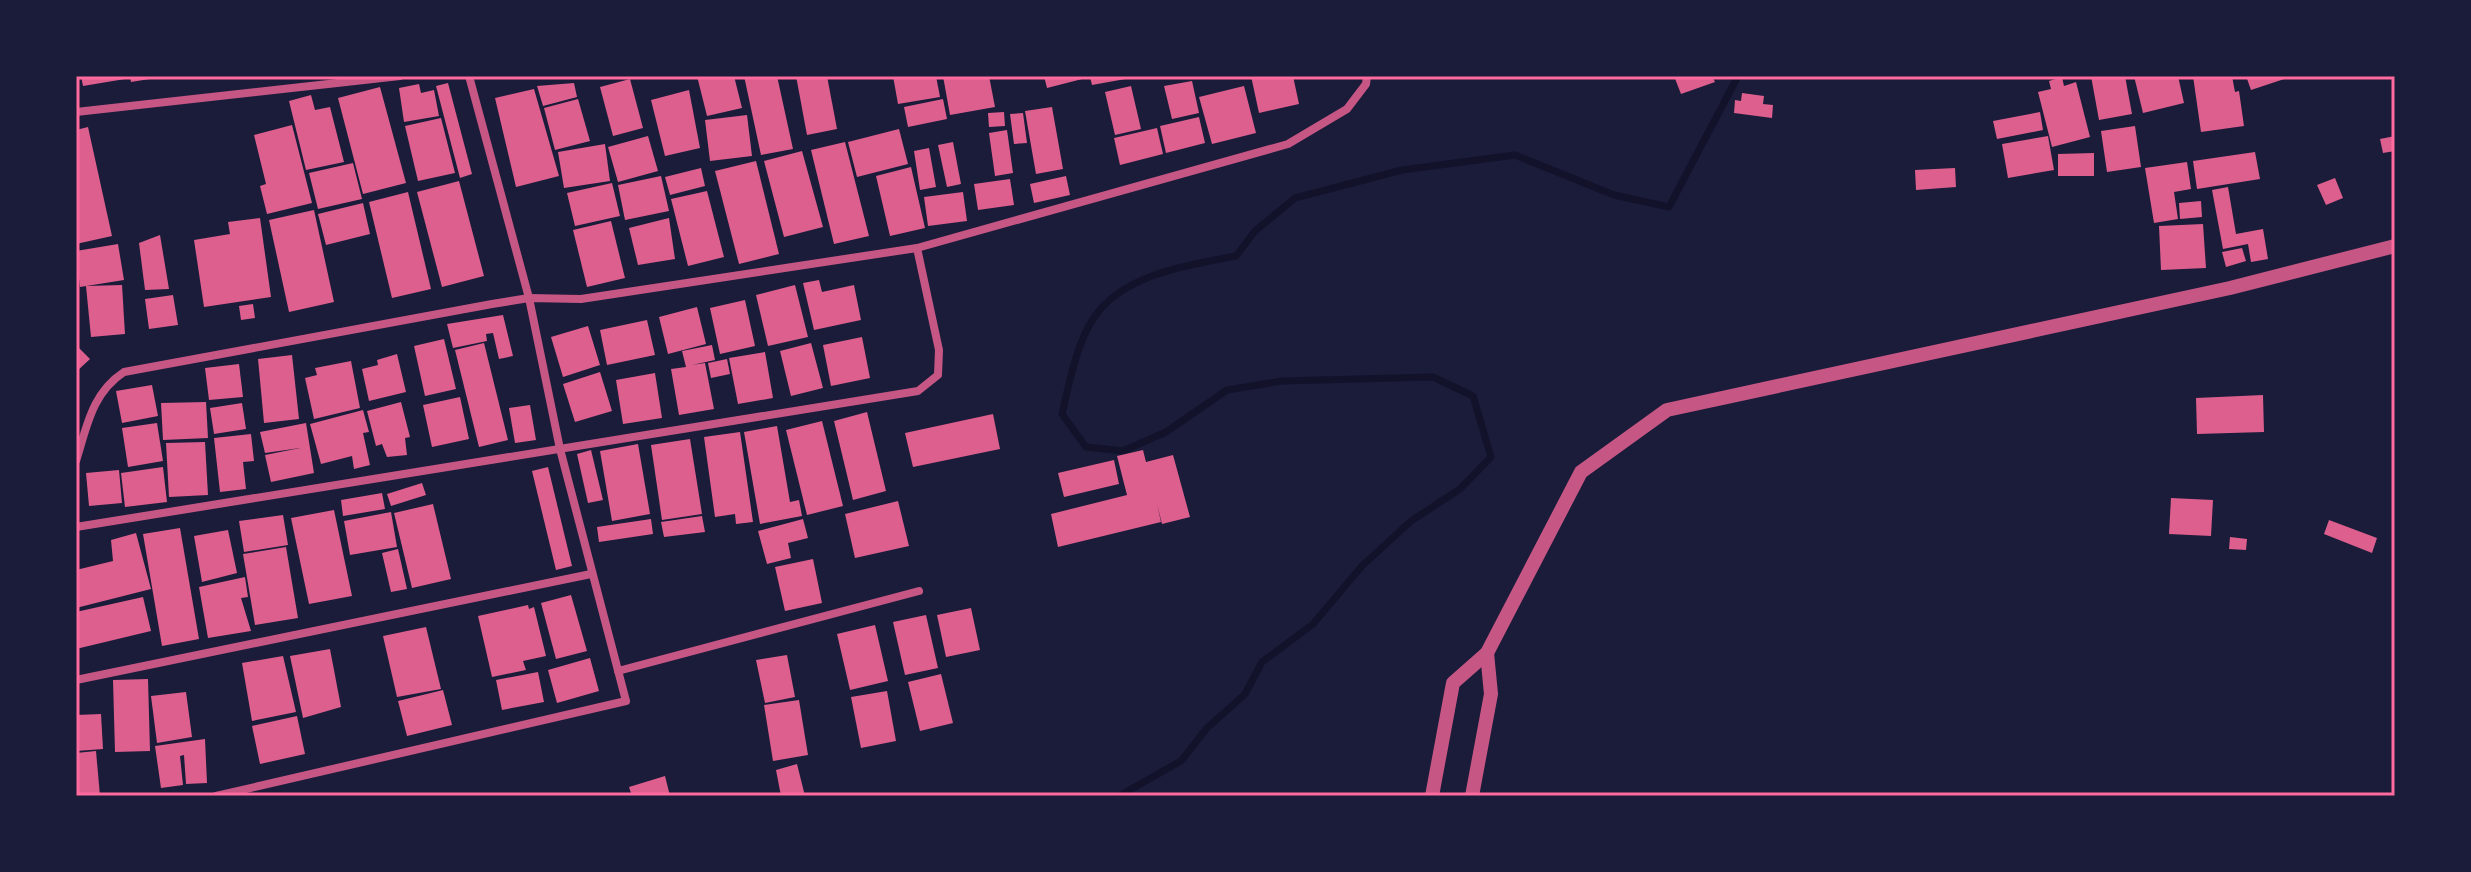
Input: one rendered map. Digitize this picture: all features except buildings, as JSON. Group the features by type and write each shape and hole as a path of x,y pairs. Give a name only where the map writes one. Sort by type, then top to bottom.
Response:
{"street":[{"path":"76,112 400,76"},
{"path":"216,796 626,701 560,449 529,298 469,76"},
{"path":"76,461 96,399 109,382 124,372 529,298 581,299 917,248 1288,144 1347,109 1366,84 1367,76"},
{"path":"1432,796 1453,683 1487,653 1581,472 1667,410 2230,288 2395,246"},
{"path":"76,527 918,391 938,375 939,350 917,248"},
{"path":"76,680 591,574"},
{"path":"618,671 919,591"},
{"path":"1472,796 1491,694 1487,653"}],"waterway":[{"path":"1119,796 1181,761 1207,728 1245,694 1262,662 1313,624 1362,566 1411,521 1460,489 1491,457 1473,396 1433,377 1282,381 1227,390 1166,432 1123,451 1086,447 1062,414 1074,365 1093,319 1121,291 1138,282 1177,268 1236,256 1255,231 1295,198 1402,170 1515,155 1614,195 1669,207 1738,76"}]}
